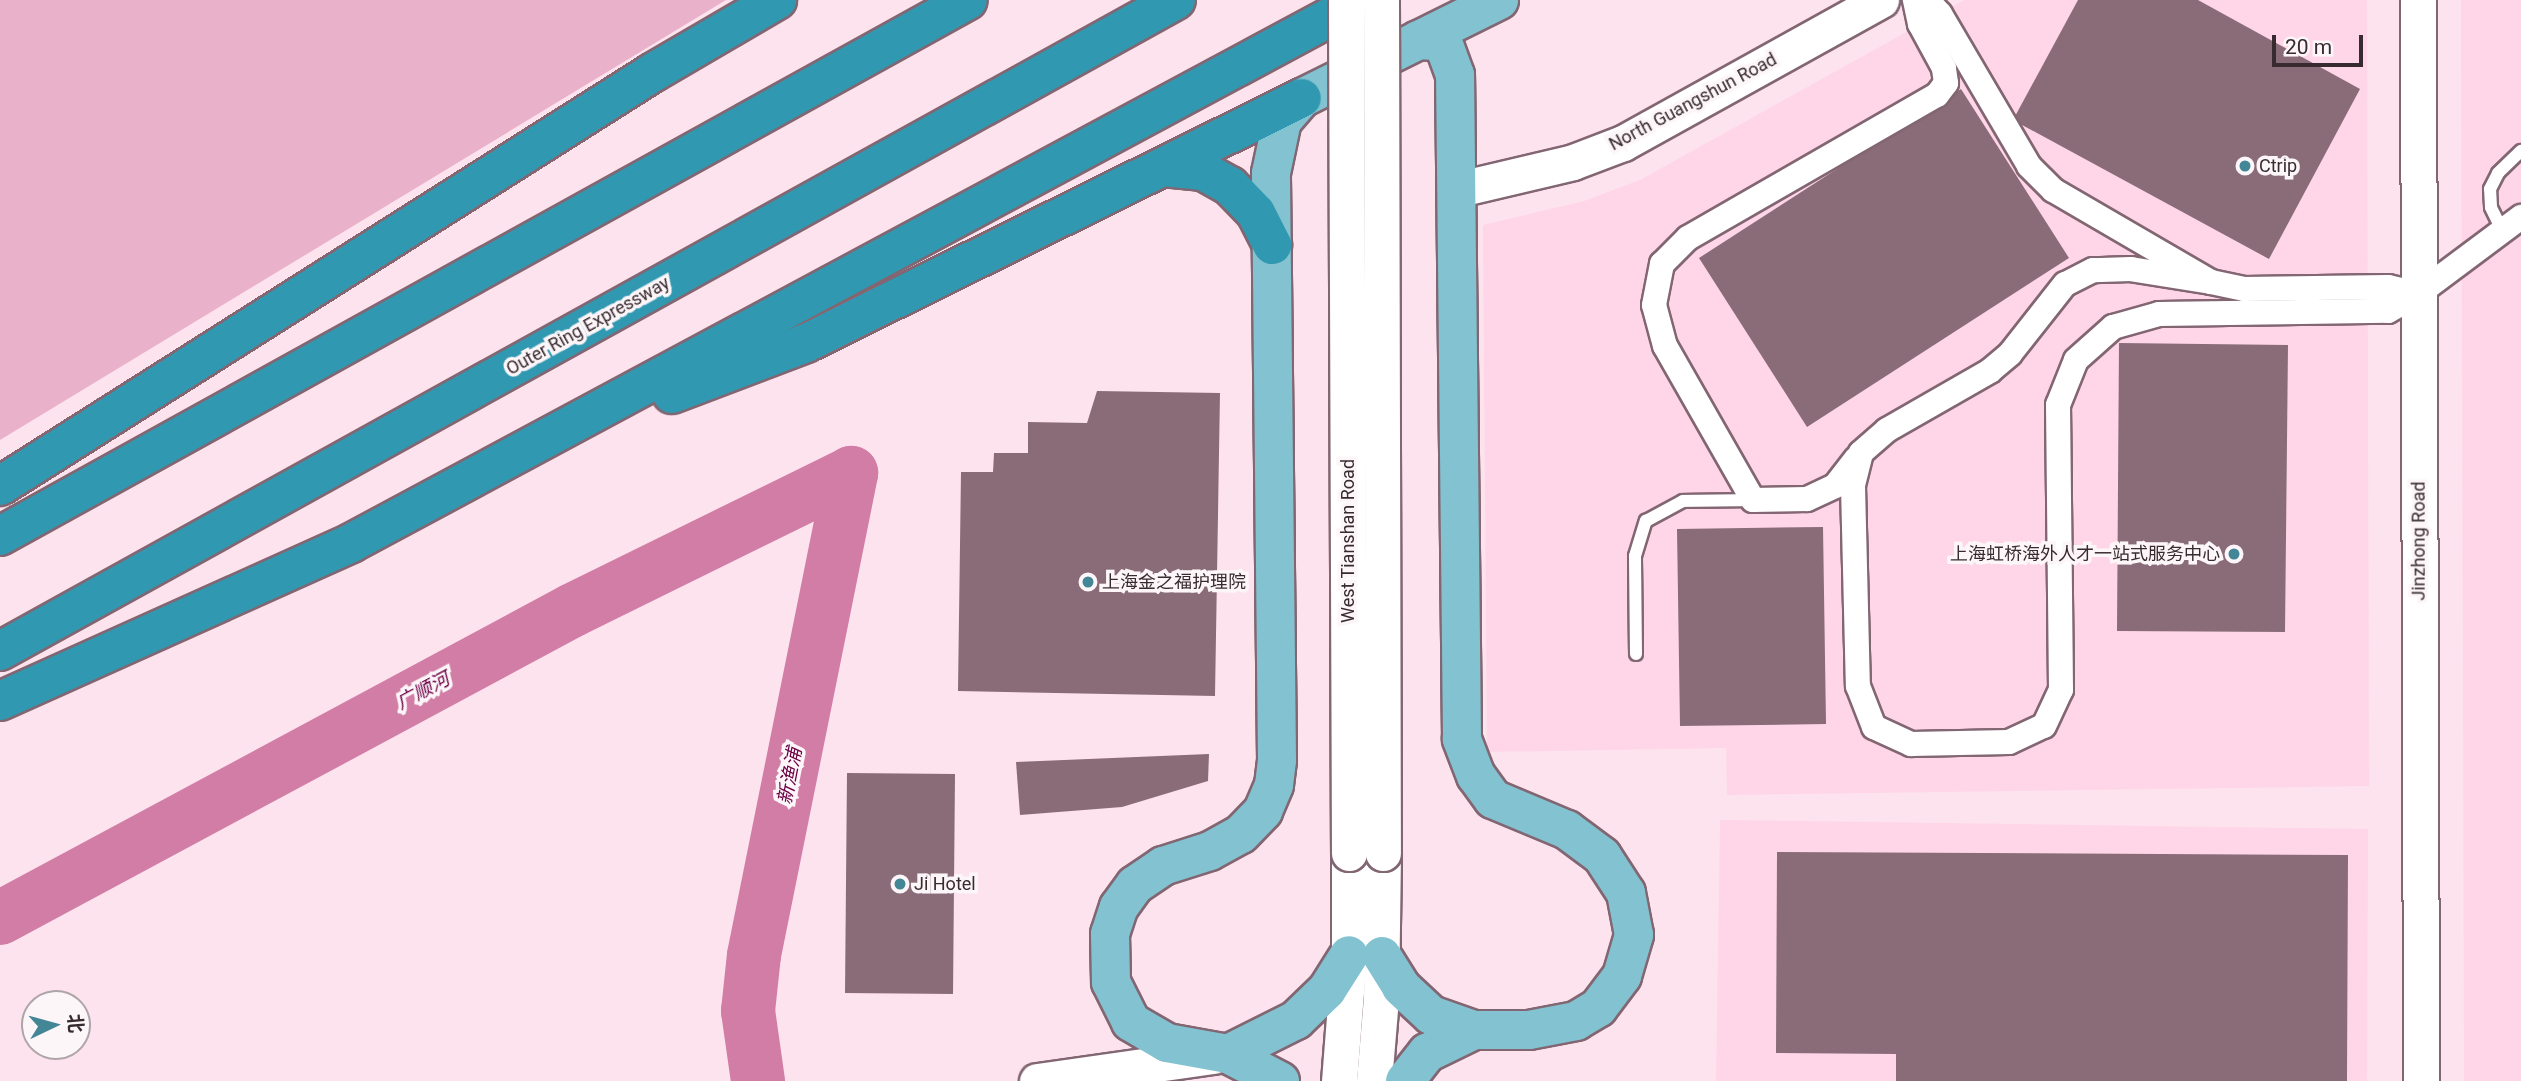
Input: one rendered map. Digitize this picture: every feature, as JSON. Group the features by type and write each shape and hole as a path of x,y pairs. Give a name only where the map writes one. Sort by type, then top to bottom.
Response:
{"highway":[{"path":"0,486 652,73 777,0"},
{"path":"0,536 968,0"},
{"name":"Outer Ring Expressway","path":"0,651 1176,0"},
{"path":"0,701 351,542 567,429 1362,0"},
{"path":"567,429 806,343 1301,98"},
{"path":"1163,167 1195,169 1224,181 1251,206 1272,245"}],"main road":[{"name":"West Tianshan Road","path":"1346,0 1366,853"},
{"name":"West Tianshan Road","path":"1374,1081 1365,956 1381,0"},
{"name":"North Guangshun Road","path":"1455,190 1573,162 1623,143 1881,0"},
{"name":"Jinzhong Road","path":"2417,0 2421,1081"},
{"path":"1280,1081 1266,1070 1228,1054 1167,1043 1131,1022 1113,989 1108,950 1114,920 1135,885 1163,866 1210,851 1241,834 1263,811 1274,785 1277,760 1272,245 1276,137 1301,98 1496,1"},
{"path":"1037,1081 1228,1054 1296,1020 1365,956 1420,1007 1474,1030 1545,1029 1592,1013 1622,976 1632,948 1634,922 1626,893 1602,856 1567,830 1493,799 1476,776 1462,739 1455,75 1464,43 1478,18 1496,1"},
{"path":"1418,40 1436,41 1445,48 1455,75"},
{"name":"West Tianshan Road","path":"1339,1081 1365,956"},
{"path":"1405,1081 1427,1053 1474,1030"}],"street":[{"path":"1915,0 1920,24 1944,68 1946,83 1937,96 1688,238 1662,264 1654,304 1665,346 1754,500 1807,499 1835,486 1861,453 1886,430 1990,371 2010,354 2065,284 2093,270 2131,268 2244,289 2388,287 2418,294"},
{"path":"1927,0 1940,13 2029,166 2045,182 2211,282"},
{"path":"1861,453 1853,486 1858,686 1874,727 1911,744 2009,742 2044,726 2061,690 2058,405 2076,360 2113,327 2159,314 2388,311 2418,294 2511,224"}],"lane":[{"path":"2511,224 2491,207 2490,189 2498,173 2521,151"},
{"path":"1636,654 1635,556 1646,522 1683,501 1754,500"}],"shaded area":[{"path":"0,0 726,0 0,440"},
{"path":"1964,0 2367,0 2369,786 1727,795 1726,748 1487,752 1483,225 1584,201 1640,180"},
{"path":"2461,0 2521,0 2521,1081 2464,1081"},
{"path":"1720,820 2368,829 2367,1081 1716,1081"}],"building":[{"path":"2078,0 2198,0 2360,89 2269,259 2013,120"},
{"path":"1961,89 2069,258 1807,427 1699,258"},
{"path":"2119,343 2288,345 2285,632 2117,631"},
{"name":"上海金之福护理院","path":"1097,391 1220,393 1215,696 958,691 961,472 993,472 994,453 1028,453 1028,422 1087,423"},
{"path":"1823,527 1826,724 1680,726 1677,529"},
{"path":"1209,754 1208,781 1122,807 1020,815 1016,762"},
{"name":"Ji Hotel","path":"847,773 955,774 953,994 845,993"},
{"path":"1777,852 2348,855 2347,1081 1896,1081 1896,1054 1776,1053"}],"waterway":[{"name":"广顺河","path":"0,918 573,610 851,473"},
{"name":"新渔浦","path":"758,1081 748,1011 754,955 851,473"}],"place":[{"name":"Ctrip","path":"2245,166"},
{"name":"上海虹桥海外人才一站式服务中心","path":"2234,554"},
{"name":"上海金之福护理院","path":"1088,582"},
{"name":"Ji Hotel","path":"900,884"}]}
